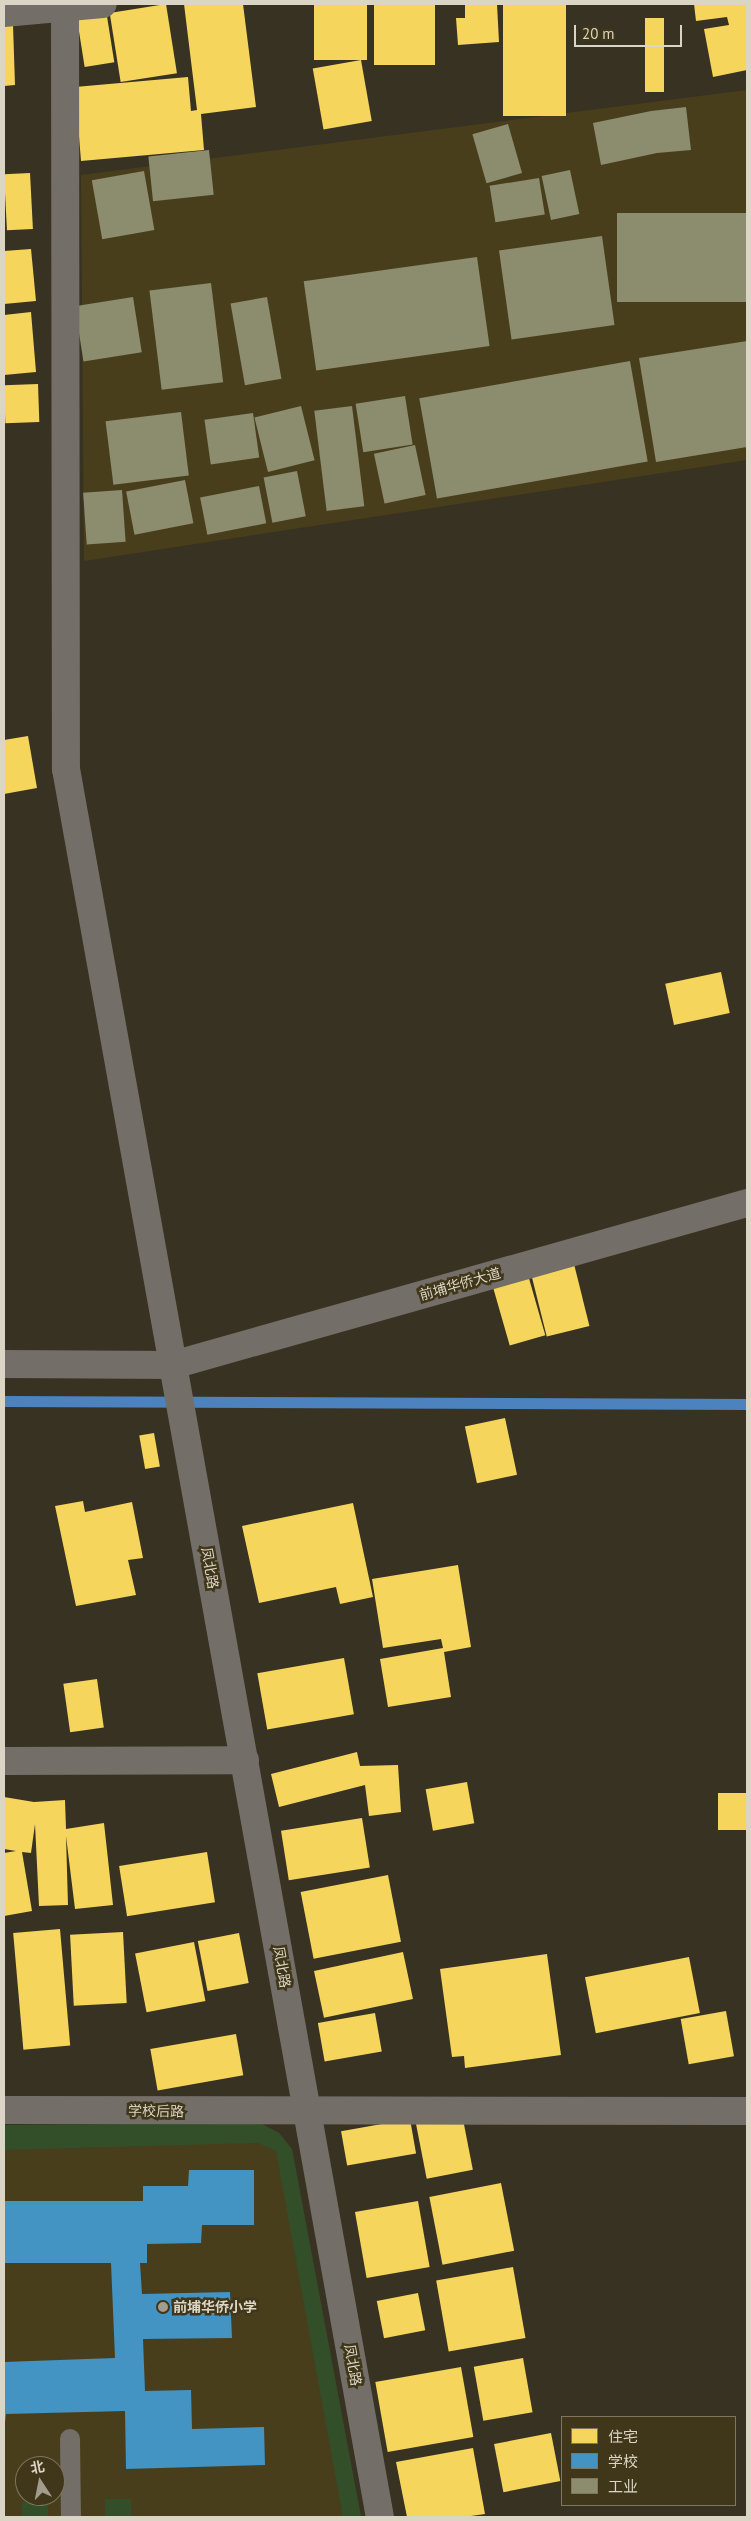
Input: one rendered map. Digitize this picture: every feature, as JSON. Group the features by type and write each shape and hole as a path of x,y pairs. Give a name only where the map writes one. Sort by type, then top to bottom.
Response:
{"street":[{"path":"4,13 65,5 104,4"},
{"name":"凤北路","path":"65,5 66,769 380,2517"},
{"name":"前埔华侨大道","path":"4,1364 176,1376 747,1203"},
{"path":"4,1761 245,1760"},
{"name":"学校后路","path":"4,2110 308,2112 747,2111"}],"lane":[{"path":"70,2439 71,2517"}],"shaded area":[{"path":"747,90 747,460 84,561 81,175"},
{"name":"前埔华侨小学","path":"262,2124 279,2133 292,2149 361,2517 4,2517 4,2125"}],"green space":[{"path":"262,2124 279,2133 292,2149 361,2517 343,2517 276,2151 258,2143 4,2150 4,2125"},
{"path":"105,2499 131,2499 131,2517 105,2517"},
{"path":"22,2506 48,2506 48,2517 22,2517"}],"building: 住宅":[{"path":"166,4 177,73 121,82 110,13"},
{"path":"184,4 243,4 256,107 201,114 204,150 81,161 75,87 188,77 191,111 197,110"},
{"path":"314,4 367,4 367,60 314,60"},
{"path":"374,4 435,4 435,65 374,65"},
{"path":"465,4 497,4 499,42 458,45 456,18 465,18"},
{"path":"503,4 566,4 566,116 503,116"},
{"path":"694,4 747,4 747,70 713,77 704,29 729,25 727,17 696,21"},
{"path":"106,10 114,62 85,67 76,15"},
{"path":"645,18 664,18 664,92 645,92"},
{"path":"4,25 13,25 15,85 4,86"},
{"path":"361,60 372,121 324,130 313,69"},
{"path":"30,173 33,229 7,230 4,174"},
{"path":"31,249 36,301 4,304 4,251"},
{"path":"31,312 36,372 4,375 4,315"},
{"path":"38,384 39,422 5,423 4,385"},
{"path":"28,736 37,788 4,794 4,740"},
{"path":"721,972 730,1013 674,1025 665,984"},
{"path":"573,1260 589,1326 547,1337 530,1271"},
{"path":"526,1268 545,1335 510,1345 490,1278"},
{"path":"505,1418 517,1475 477,1483 465,1427"},
{"path":"154,1433 160,1466 145,1469 139,1436"},
{"path":"83,1501 85,1512 132,1502 143,1558 128,1560 136,1595 76,1606 55,1506"},
{"path":"353,1503 373,1597 340,1604 336,1587 259,1603 242,1526"},
{"path":"458,1565 471,1647 444,1652 451,1697 388,1707 380,1659 443,1648 441,1639 383,1648 372,1579"},
{"path":"344,1658 354,1714 267,1729 257,1673"},
{"path":"97,1679 104,1728 70,1732 63,1684"},
{"path":"357,1752 360,1766 398,1765 401,1812 369,1816 365,1785 279,1807 271,1774"},
{"path":"467,1782 474,1823 433,1831 426,1789"},
{"path":"718,1793 747,1793 747,1830 718,1830"},
{"path":"4,1797 34,1802 65,1800 66,1829 104,1823 113,1905 75,1909 66,1836 68,1905 39,1906 35,1824 31,1853 22,1852 32,1911 4,1916 4,1853 16,1851 4,1849"},
{"path":"362,1818 370,1867 289,1880 281,1831"},
{"path":"207,1852 215,1902 127,1916 119,1866"},
{"path":"388,1875 401,1942 314,1959 301,1892"},
{"path":"60,1929 70,2046 23,2050 13,1933"},
{"path":"123,1932 127,2003 74,2006 70,1935"},
{"path":"239,1933 249,1983 208,1991 198,1941"},
{"path":"194,1942 205,2001 147,2012 135,1953"},
{"path":"403,1952 413,1999 324,2018 314,1971"},
{"path":"547,1954 561,2055 465,2068 464,2056 452,2057 440,1969"},
{"path":"689,1957 700,2013 596,2033 585,1977"},
{"path":"726,2011 734,2056 689,2064 681,2019"},
{"path":"375,2013 382,2051 325,2061 318,2023"},
{"path":"236,2034 243,2075 158,2090 150,2049"},
{"path":"461,2109 473,2170 427,2179 415,2118"},
{"path":"410,2119 416,2153 347,2166 341,2131"},
{"path":"501,2183 514,2251 443,2265 429,2197"},
{"path":"418,2201 430,2267 367,2278 355,2212"},
{"path":"513,2267 526,2338 449,2351 436,2281"},
{"path":"418,2293 425,2330 384,2338 377,2301"},
{"path":"523,2358 533,2412 483,2421 474,2367"},
{"path":"461,2367 473,2437 388,2452 375,2382"},
{"path":"551,2433 560,2481 503,2492 494,2444"},
{"path":"473,2448 485,2514 464,2517 407,2517 396,2462"}],"building: 学校":[{"path":"189,2170 254,2170 254,2225 202,2225 201,2243 147,2244 147,2263 140,2263 142,2294 230,2292 232,2338 143,2339 145,2391 191,2390 192,2429 264,2427 265,2465 126,2469 125,2411 6,2414 4,2431 4,2362 115,2358 111,2263 4,2263 4,2201 143,2201 143,2186 188,2186"}],"building: 工业":[{"path":"686,107 691,150 657,153 601,165 593,123 651,111"},
{"path":"508,124 522,173 486,183 472,134"},
{"path":"209,150 214,195 153,201 148,156"},
{"path":"570,170 579,214 551,220 542,176"},
{"path":"144,171 154,230 102,239 92,180"},
{"path":"539,178 545,215 495,222 490,186"},
{"path":"617,213 747,213 747,302 617,302"},
{"path":"602,236 615,325 512,340 499,250"},
{"path":"477,257 490,346 316,370 304,281"},
{"path":"211,283 223,382 162,390 149,291"},
{"path":"133,297 142,352 83,362 75,306"},
{"path":"267,297 281,379 245,385 231,303"},
{"path":"747,341 747,447 656,462 639,358"},
{"path":"630,361 648,461 437,499 419,398"},
{"path":"405,396 413,444 363,452 356,404"},
{"path":"301,406 315,460 268,472 254,418"},
{"path":"352,406 364,506 327,511 314,411"},
{"path":"181,412 189,476 113,485 106,421"},
{"path":"253,413 259,458 211,464 204,420"},
{"path":"415,445 426,495 385,504 374,454"},
{"path":"297,471 306,516 272,523 264,477"},
{"path":"185,480 193,523 134,535 126,491"},
{"path":"259,486 266,523 207,535 200,497"},
{"path":"122,490 126,542 87,545 83,493"}],"waterway":[{"path":"4,1401 747,1404"}],"place":[{"name":"前埔华侨小学","path":"163,2307"}]}
